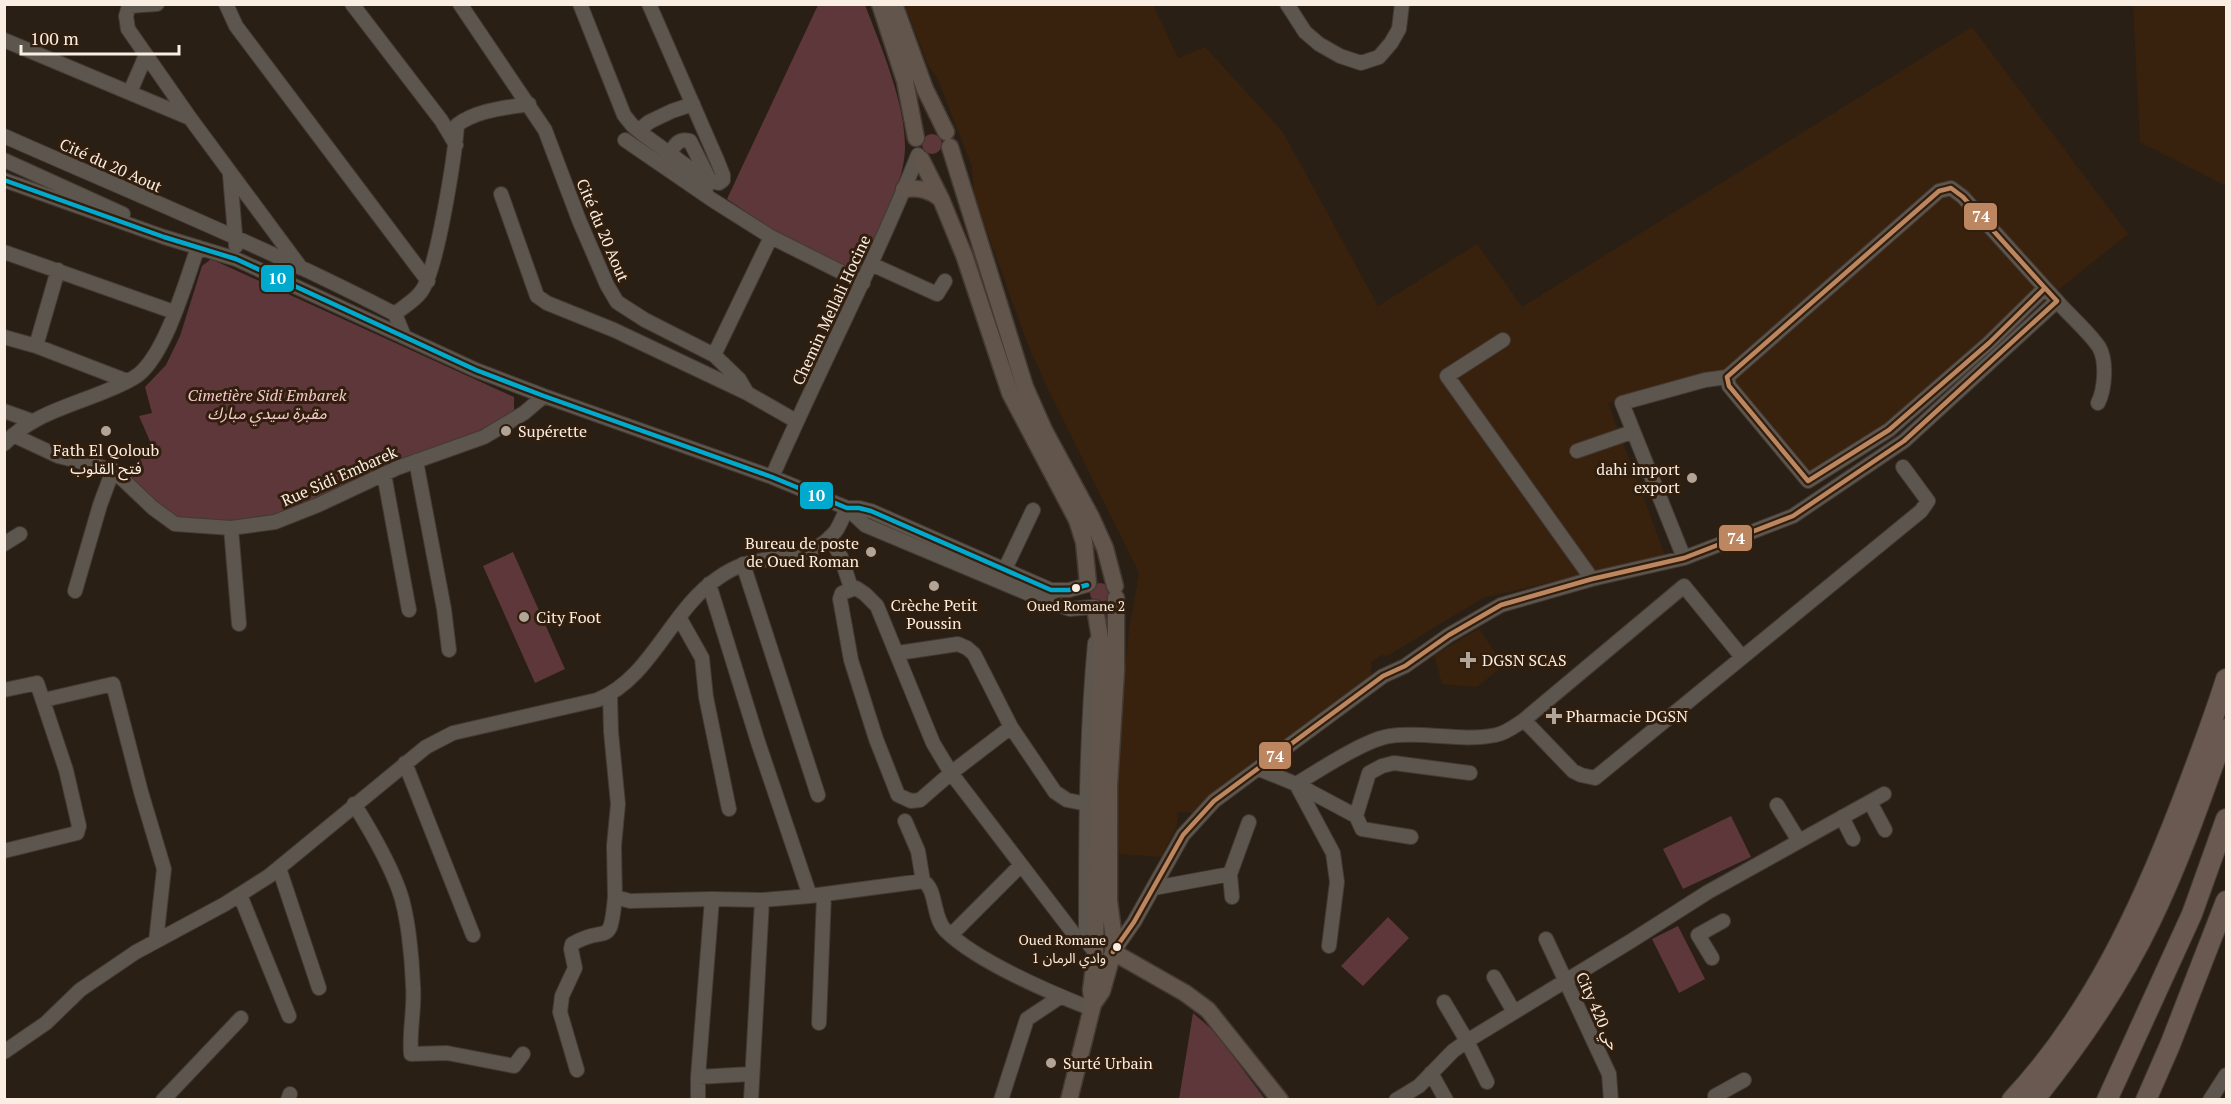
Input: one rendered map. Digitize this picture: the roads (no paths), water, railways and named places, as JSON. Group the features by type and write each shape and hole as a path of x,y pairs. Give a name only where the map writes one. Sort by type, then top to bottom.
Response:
{"highway":[{"path":"2012,1100 2050,1055 2086,1004 2120,943 2166,843 2226,679"},
{"path":"2034,1100 2097,1016 2151,922 2179,857 2226,729"},
{"path":"2107,1100 2192,914 2226,819"},
{"path":"2146,1100 2226,901"},
{"path":"2040,1100 2053,1077"}],"main road":[{"path":"880,4 905,81 916,138 915,144 964,255 1010,393 1077,520 1084,542 1088,584 1085,597 1093,608 1102,650 1091,946 1093,1007"},
{"path":"894,4 925,89 948,140 1025,387 1044,430 1105,548 1115,592 1116,671 1109,786 1109,901 1114,939 1113,952 1102,991 1093,1007 1069,1100"},
{"path":"916,138 919,133 929,127 935,127 948,140"},
{"path":"920,157 936,162 946,157 948,140"},
{"path":"904,189 928,190 941,199"},
{"path":"1088,584 1099,577 1106,578 1115,592 1114,603 1105,609 1093,608"},
{"path":"1113,952 1170,984 1208,1010 1280,1100"}],"street":[{"name":"Cité du 20 Aout","path":"157,4 129,5 126,15 128,29 190,118 302,269"},
{"path":"226,4 236,26 428,281"},
{"path":"352,4 441,120 456,145"},
{"name":"Cité du 20 Aout","path":"460,4 545,130 579,220 607,285 617,302 645,320 714,355 739,379 747,393 796,422"},
{"path":"580,4 624,115 644,135 692,170 711,199"},
{"path":"1287,4 1305,32 1319,44 1340,56 1361,63 1379,57 1391,43 1399,29 1402,4"},
{"path":"651,6 723,175 723,180 719,183 710,180 690,141 680,140 670,154"},
{"path":"4,40 190,118"},
{"path":"130,92 146,55"},
{"path":"404,336 395,314 421,293 428,281 434,261 456,145 457,125 465,118 477,114 529,104"},
{"path":"644,135 644,127 649,122 672,111 693,105"},
{"name":"Cité du 20 Aout","path":"4,136 237,239 395,314"},
{"path":"626,140 771,237 863,284"},
{"name":"Chemin Mellali Hocine","path":"772,477 920,157"},
{"path":"4,160 112,208 164,237"},
{"name":"Cité du 20 Aout","path":"230,173 237,239 236,259"},
{"path":"4,180 164,237 236,259 476,370 772,477 847,508 865,525 1049,595 1088,584"},
{"path":"1684,558 1622,403 1705,380 1727,377 1939,191 1951,189 1963,196 2100,349 2105,377 2098,403"},
{"path":"501,194 537,296 547,303 614,330 747,393"},
{"path":"714,355 771,237"},
{"path":"9,439 32,421 138,375 153,359 174,312 198,247"},
{"path":"4,252 174,312"},
{"path":"870,264 937,294 945,281"},
{"path":"36,346 58,270"},
{"path":"1727,377 1729,386 1808,481 1889,430 1989,343 2045,288"},
{"path":"1113,952 1134,922 1183,835 1214,801 1383,676 1405,666 1449,634 1501,605 1592,579 1684,558 1793,516 1904,441 2056,301"},
{"path":"4,337 36,346 127,381"},
{"path":"1503,340 1447,376 1592,579"},
{"name":"Rue Sidi Embarek","path":"9,439 58,456 113,470 153,508 175,524 231,528 274,522 318,506 416,461 484,437 524,413 544,396"},
{"path":"4,411 32,421"},
{"path":"1577,451 1632,432"},
{"path":"416,461 444,609 449,650"},
{"path":"1524,720 1573,771 1595,778 1921,511 1928,501 1903,466"},
{"path":"75,591 113,470"},
{"path":"384,474 409,610"},
{"path":"5,1051 46,1023 80,990 136,952 240,895 279,868 426,747 453,734 597,700 610,694 630,679 692,600 709,584 743,564 801,554 816,548 836,531 847,508"},
{"path":"847,508 870,511 1005,569 1070,609 1093,608"},
{"path":"1005,569 1033,510"},
{"path":"231,528 239,624"},
{"path":"4,544 20,534"},
{"path":"830,537 841,557 851,588"},
{"path":"743,564 818,795"},
{"path":"709,584 758,742 817,896 819,1023"},
{"path":"1296,783 1375,740 1390,736 1497,735 1524,720 1684,586 1743,657"},
{"path":"1011,727 951,773 916,801 907,800 898,795 894,790 851,660 840,599 844,591 856,588 878,606 933,743 951,773 1074,934 1091,946"},
{"path":"679,617 702,658 706,697 729,809"},
{"path":"1091,946 1087,804 1092,674 1095,643 1101,638"},
{"path":"898,653 958,644 967,648 974,654 1011,727 1055,792 1067,800 1087,804"},
{"path":"4,690 37,682 66,770 79,826 77,833 69,836 4,851"},
{"path":"44,700 113,684 164,869 156,941"},
{"path":"577,1070 560,1012 562,996 575,968 573,944 607,933 611,928 615,897 614,846 618,804 610,694"},
{"path":"405,763 473,935"},
{"path":"1356,816 1369,773 1382,766 1394,763 1470,773"},
{"path":"1259,769 1296,783 1356,816 1362,829 1410,837"},
{"path":"1296,783 1333,853 1337,882 1329,946"},
{"path":"1396,1100 1419,1086 1453,1051 1467,1041 1631,942 1708,892 1884,794"},
{"path":"1870,802 1885,830"},
{"path":"354,804 374,837 400,891 411,948 414,988 410,1029 411,1054 447,1053 507,1066 514,1066 523,1054"},
{"path":"1777,805 1799,841"},
{"path":"1842,817 1852,839"},
{"path":"905,821 918,851 923,881 929,886 937,918 951,935 983,957 1060,997 1093,1007"},
{"path":"1232,897 1230,874 1249,822"},
{"path":"951,935 1021,865"},
{"path":"279,868 319,988"},
{"path":"1154,888 1230,874"},
{"path":"615,897 630,901 762,900 817,896 923,881"},
{"path":"240,895 289,1016"},
{"path":"698,1100 712,899"},
{"path":"751,1100 762,900"},
{"path":"1712,958 1698,935 1723,921"},
{"name":"City 420 حي","path":"1546,939 1609,1074 1611,1100"},
{"path":"1494,976 1514,1012"},
{"path":"1001,1100 1027,1019 1060,997"},
{"path":"1444,1002 1487,1082"},
{"path":"163,1100 241,1018"},
{"path":"1431,1073 1446,1100"},
{"path":"698,1077 751,1074"},
{"path":"2210,1100 2226,1075"},
{"path":"1715,1096 1744,1080"}],"place":[{"name":"Fath El Qoloub فتح القلوب","path":"106,431"},
{"name":"Supérette","path":"506,431"},
{"name":"dahi import export","path":"1692,478"},
{"name":"Bureau de poste de Oued Roman","path":"871,552"},
{"name":"Crèche Petit Poussin","path":"934,586"},
{"name":"Oued Romane 2","path":"1076,588"},
{"name":"City Foot","path":"524,617"},
{"name":"DGSN SCAS","path":"1468,660"},
{"name":"Pharmacie DGSN","path":"1554,716"},
{"name":"Oued Romane 1 وادي الرمان","path":"1117,947"},
{"name":"Surté Urbain","path":"1051,1063"}],"park label":[{"name":"Cimetière Sidi Embarek مقبرة سيدي مبارك","path":"267,404"}]}
